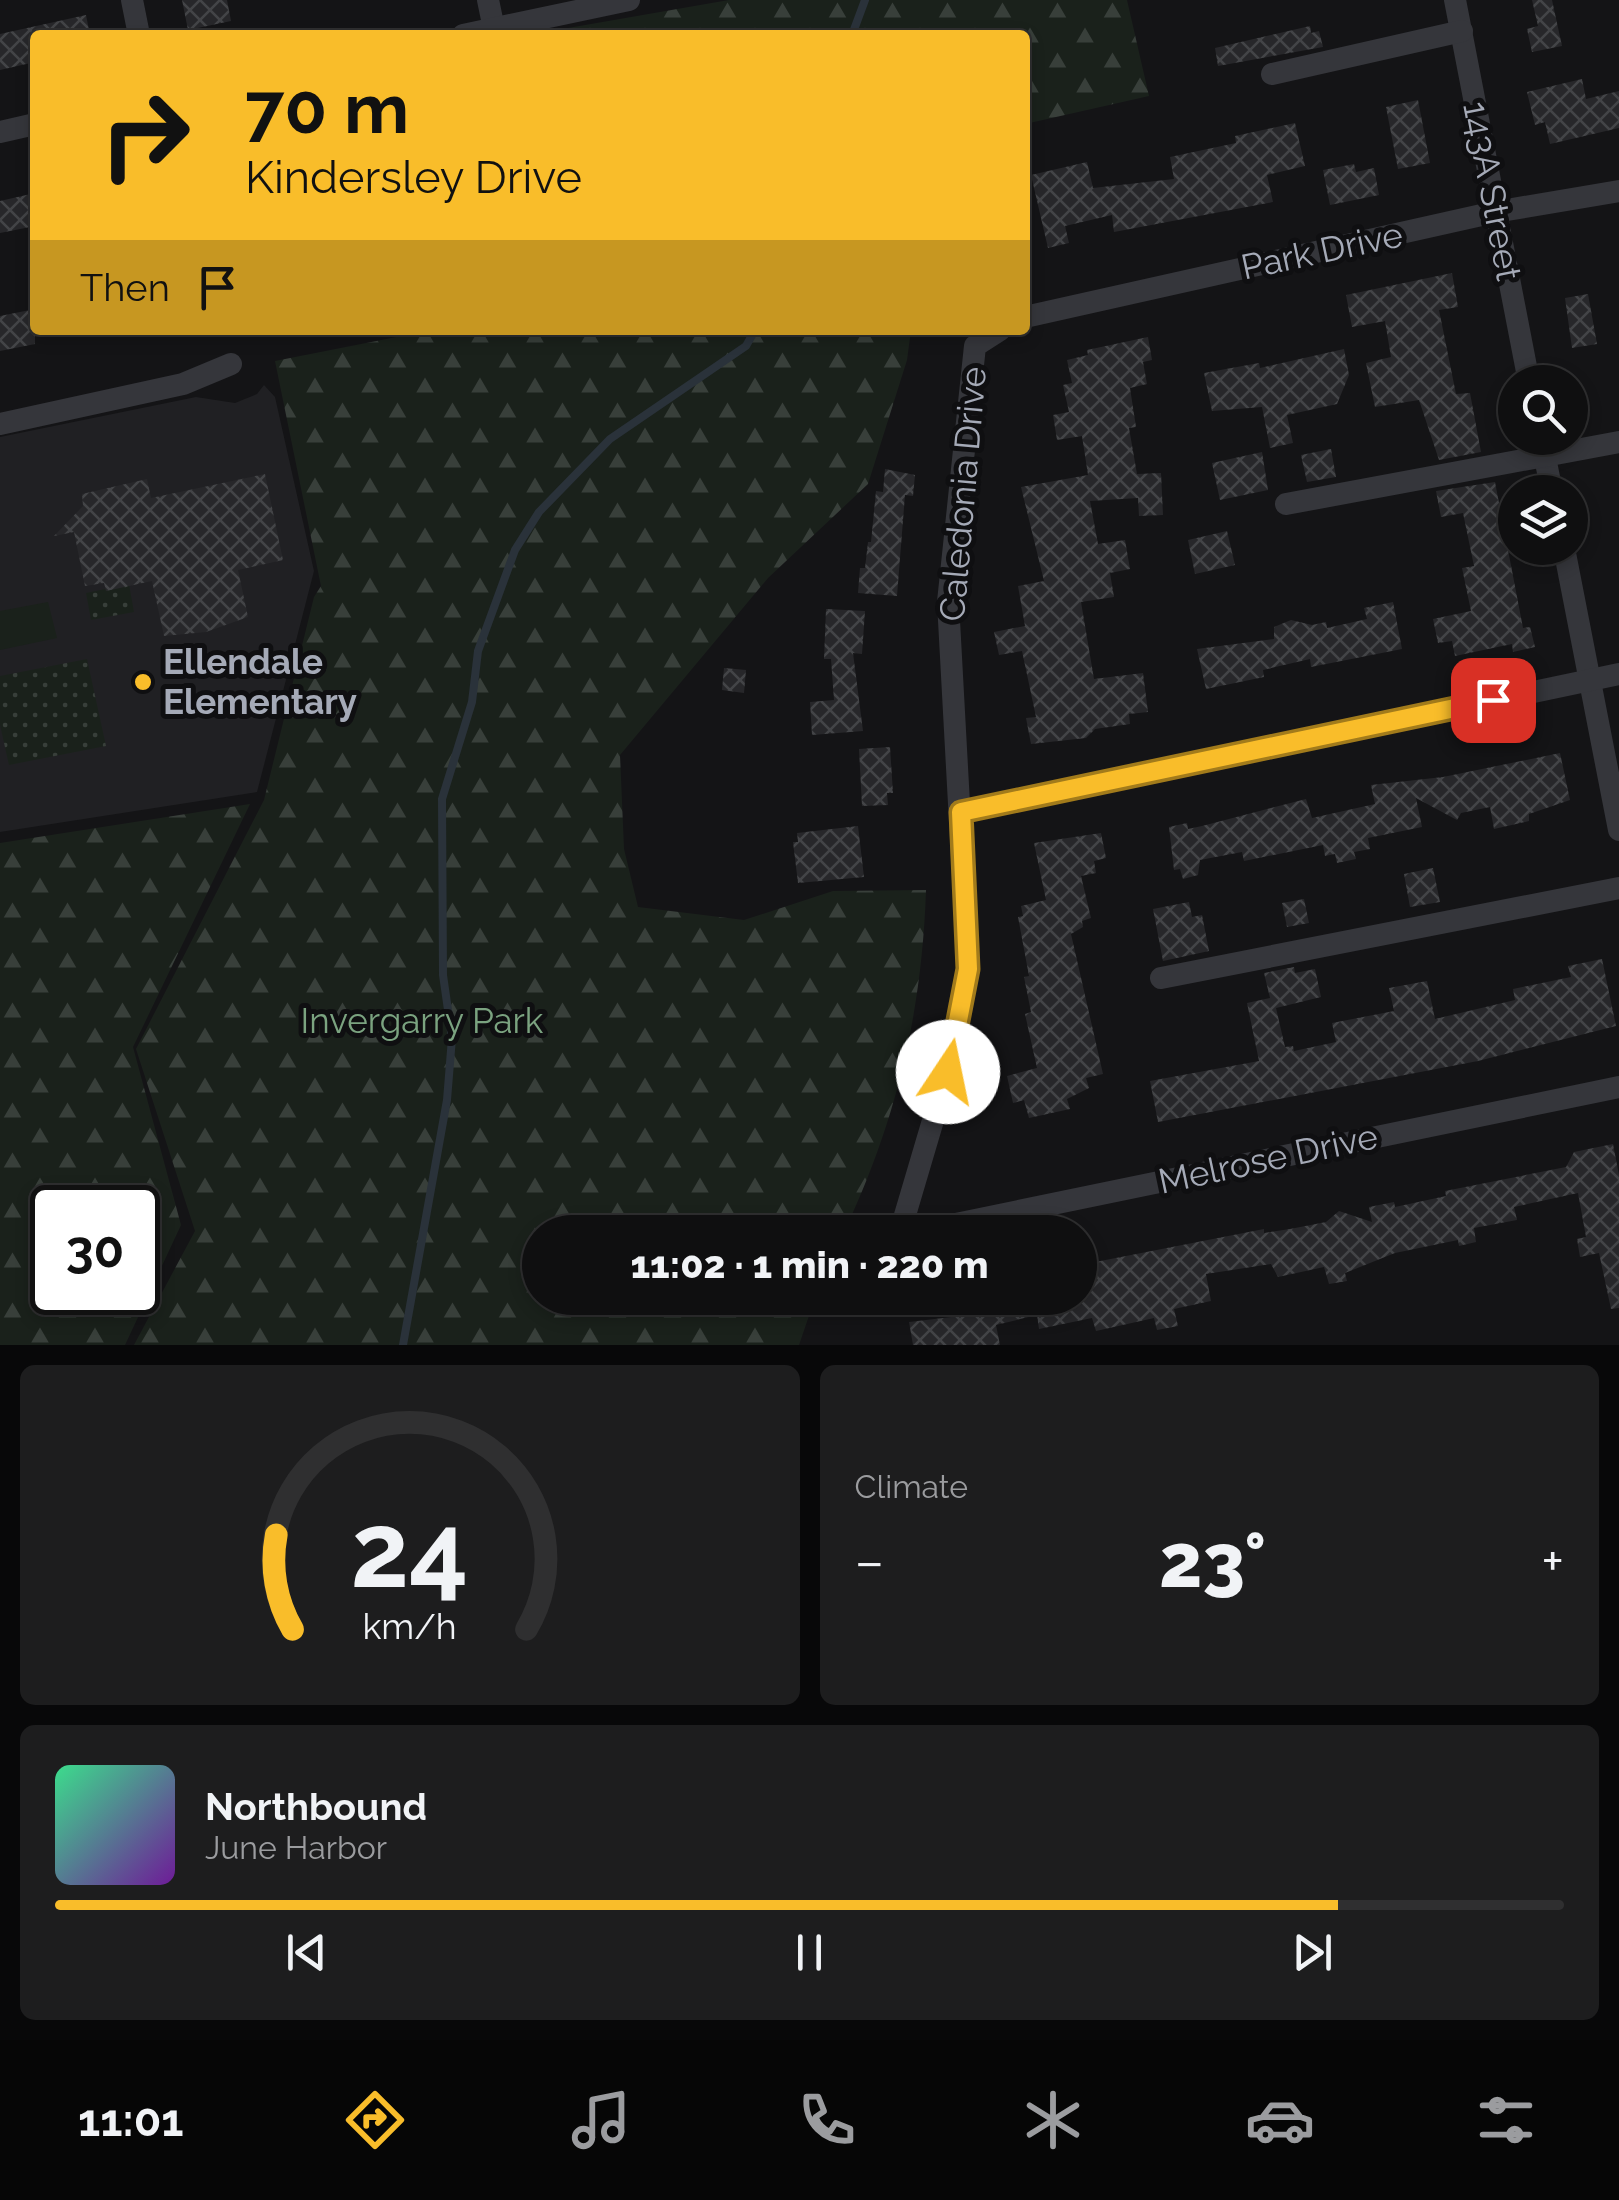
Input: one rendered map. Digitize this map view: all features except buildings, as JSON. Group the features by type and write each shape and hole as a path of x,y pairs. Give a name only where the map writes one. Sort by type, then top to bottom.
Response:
{"street":[{"path":"132,0 138,30"},
{"path":"488,0 494,28"},
{"path":"485,30 629,0"},
{"name":"143A Street","path":"1455,0 1526,365"},
{"path":"1272,74 1462,31"},
{"path":"0,132 30,125"},
{"name":"Park Drive","path":"1030,316 1495,212 1619,191"},
{"name":"Caledonia Drive","path":"905,1215 948,1072 968,969 948,602 975,346 992,335"},
{"path":"0,424 183,384 231,364"},
{"path":"1588,444 1619,442"},
{"path":"1286,504 1502,455"},
{"path":"1568,565 1619,830"},
{"path":"961,812 1619,674"},
{"path":"1160,978 1619,888"},
{"name":"Melrose Drive","path":"1000,1215 1619,1087"}],"shaded area":[{"name":"Ellendale Elementary","path":"264,385 275,397 314,571 257,792 0,832 0,437 196,397 235,403 257,394"}],"green space":[{"path":"729,0 1127,0 1149,96 1030,123 1030,30 557,30"},
{"name":"Invergarry Park","path":"407,335 910,335 907,360 868,484 768,578 620,755 624,849 638,907 744,920 833,891 926,890 919,980 903,1066 878,1149 851,1215 522,1215 522,1315 809,1315 799,1345 134,1345 150,1315 160,1315 160,1296 195,1231 136,1049 264,800 314,597 321,586 275,361"},
{"path":"129,584 134,612 91,620 86,593"},
{"path":"48,602 57,638 0,650 0,611"},
{"path":"87,659 106,746 9,765 0,725 0,676"},
{"path":"250,804 133,1047 181,1225 160,1270 160,1185 30,1185 30,1315 139,1315 125,1345 0,1345 0,843"}],"waterway":[{"path":"854,30 865,0"},
{"path":"403,1345 447,1100 452,1038 443,975 442,799 472,702 478,651 515,550 539,512 610,439 746,346 752,335"}],"place":[{"name":"Ellendale Elementary","path":"143,682"}],"route":[{"path":"948,1072 968,969 961,812 1493,700"}]}
